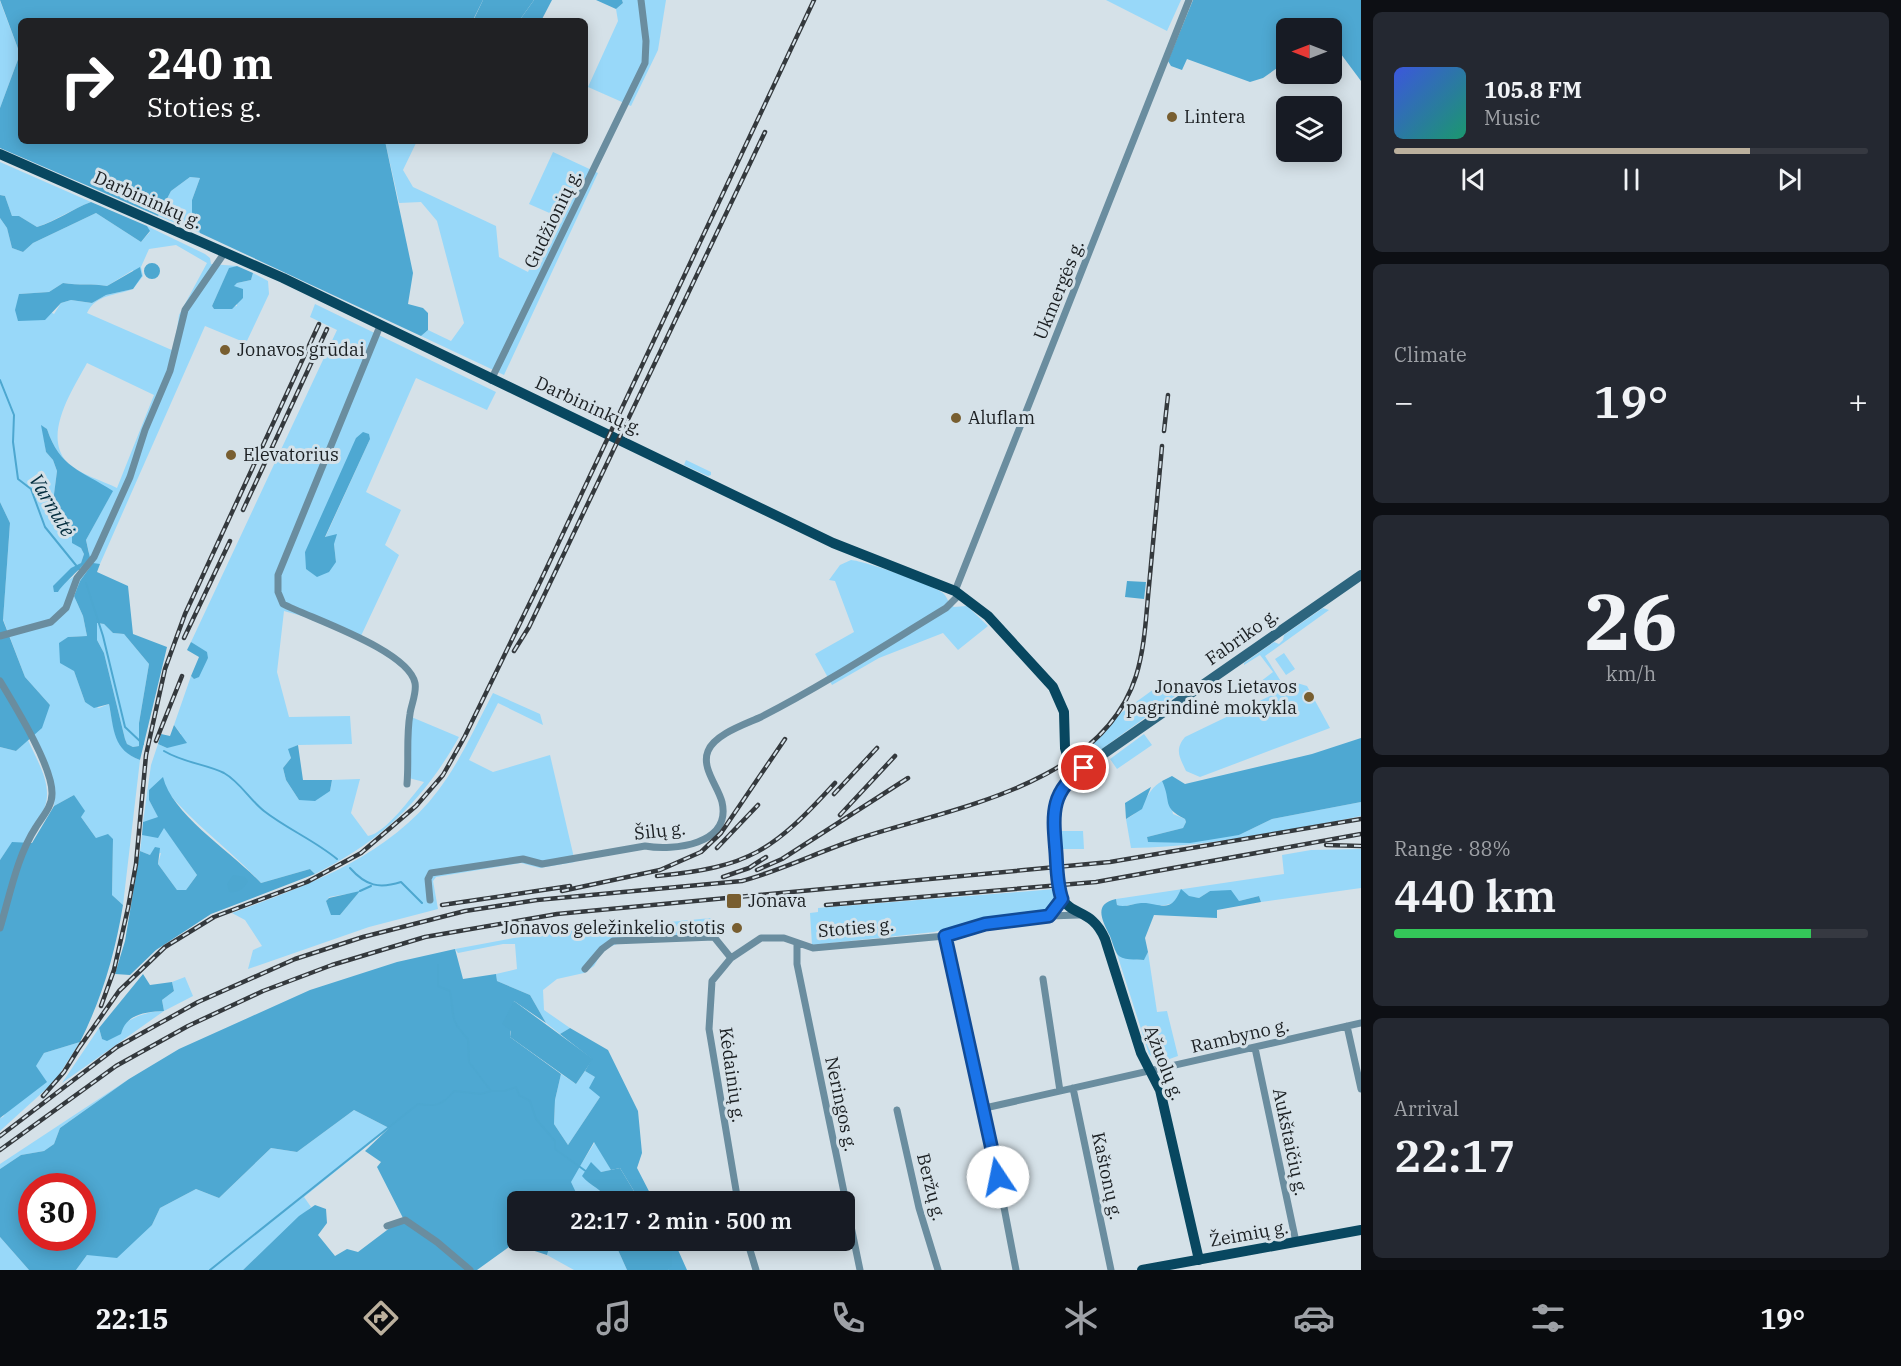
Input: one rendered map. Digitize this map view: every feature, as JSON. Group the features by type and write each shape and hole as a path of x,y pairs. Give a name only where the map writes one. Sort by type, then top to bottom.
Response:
{"main road":[{"name":"Darbininkų g.","path":"0,154 225,252 491,380 667,461 833,543 958,593 997,624 1059,696 1064,712 1067,759 1073,775"},
{"name":"Fabriko g.","path":"1062,899 1058,885 1053,816 1061,789 1073,775"},
{"name":"Ąžuolų g.","path":"1062,899 1096,922 1105,939 1134,1034 1160,1090 1199,1260"},
{"name":"Žeimių g.","path":"1142,1270 1361,1230"}],"street":[{"name":"Gudžionių g.","path":"491,380 645,63 646,41 641,0"},
{"name":"Ukmergės g.","path":"958,593 1189,0"},
{"path":"0,636 51,622 66,608 77,578 94,557 130,477 145,430 170,371 185,310 225,252"},
{"path":"380,327 278,575 278,592 283,604 357,637 405,665 411,673 416,685 410,716 407,784"},
{"name":"Fabriko g.","path":"1073,775 1361,575"},
{"name":"Šilų g.","path":"430,900 428,879 431,873 523,860 542,864 645,846 659,849 690,846 706,838 718,827 723,816 722,802 706,762 708,749 722,737 822,684 946,608 958,593"},
{"path":"0,681 50,778 52,795 48,809 26,844 0,927"},
{"path":"1049,916 1062,899"},
{"name":"Stoties g.","path":"730,958 761,938 784,938 813,948 945,936 985,924 1086,914"},
{"path":"945,936 985,1108 1016,1270"},
{"path":"585,969 602,949 614,941 714,937 730,958"},
{"name":"Neringos g.","path":"797,944 797,964 860,1270"},
{"name":"Kėdainių g.","path":"730,958 712,981 709,1029 736,1191"},
{"path":"1043,979 1060,1091"},
{"name":"Rambyno g.","path":"985,1108 1361,1023"},
{"path":"1347,1026 1361,1089"},
{"name":"Aukštaičių g.","path":"1255,1048 1296,1242"},
{"name":"Kaštonų g.","path":"1074,1088 1111,1270"},
{"name":"Beržų g.","path":"897,1110 919,1208 938,1270"},
{"path":"387,1226 405,1220 437,1242 470,1270"},
{"path":"750,1251 756,1270"}],"shaded area":[{"path":"0,0 483,0 474,18 18,18 18,49"},
{"path":"483,0 534,0 521,18 474,18"},
{"path":"534,0 552,0 543,18 521,18"},
{"path":"596,0 622,0 623,3 616,9"},
{"path":"622,0 666,0 658,50 631,106 588,87 618,21 616,9 623,3"},
{"path":"1106,0 1181,0 1167,31"},
{"path":"1193,0 1361,0 1361,81 1342,55 1342,18 1276,18 1276,69 1263,78 1250,82 1187,59 1182,70 1171,66 1168,61"},
{"path":"0,1 18,49 18,59 0,108"},
{"path":"18,59 18,144 386,144 413,273 408,304 423,308 428,313 428,330 421,336 200,233 192,212 192,200 200,178 190,177 171,191 158,216 0,148 0,108"},
{"path":"386,144 416,144 403,170 413,187 496,226 499,257 528,272 554,215 529,204 553,152 598,173 504,375 421,336 428,330 451,341 464,323 437,221 421,202 399,203"},
{"path":"0,162 91,202 37,227 19,216 12,216 5,196 0,195"},
{"path":"190,177 200,178 192,200 200,233 158,216 171,191"},
{"path":"0,195 5,196 12,216 19,216 37,227 91,202 147,226 150,231 141,242 96,213 33,243 23,252 12,248 7,228 0,218"},
{"path":"96,213 141,242 150,232 147,226 205,254 210,258 211,264 237,266 229,269 212,306 214,309 237,306 236,288 233,286 251,280 253,273 268,281 269,294 246,343 205,326 100,564 93,564 80,581 74,596 83,616 87,636 68,637 74,671 85,702 99,708 109,704 117,737 126,751 140,760 123,905 112,895 113,839 96,838 81,817 74,795 54,806 55,789 32,737 50,705 25,677 3,619 10,523 0,502 0,218 7,228 12,248 23,252 33,243","holes":["176,245 207,263 179,315 174,351 87,313 95,302 133,289 143,276 141,267 149,249","133,270 133,289 106,295 92,303 71,300 61,303 54,314 19,294 49,292 63,283 107,286","87,363 154,395 117,488 85,474 112,492 86,540 89,552 76,575 61,585 81,563 84,554 72,529 59,516 53,502 57,471 53,460 46,452 42,426 47,429 58,452 67,462 60,451 59,426 62,412"]},
{"path":"152,263 160,271 152,279 144,271"},
{"path":"237,266 253,273 251,280 237,283 234,286 243,289 243,298 232,309 214,309 212,306 229,268"},
{"path":"140,267 142,276 133,289 106,295 92,303 71,300 61,303 45,320 18,321 15,310 19,294 49,292 63,283 107,286"},
{"path":"315,304 496,392 487,410 416,378 366,492 401,510 385,545 399,555 360,638 284,611 277,672 289,717 350,716 352,744 298,745 289,749 291,758 283,768 286,780 299,800 330,791 332,780 360,779 351,813 368,836 383,828 424,782 405,777 409,716 459,737 431,781 415,800 380,833 360,848 315,874 310,869 261,883 188,815 166,790 149,800 159,818 143,822 151,765 158,744 167,748 181,734 174,725 191,676 194,679 208,658 191,642 337,330 310,317","holes":["370,439 325,538 334,544 336,562 305,552"]},
{"path":"41,425 47,429 52,442 65,460 113,491 86,540 90,558 58,592 54,592 53,586 71,568 81,563 84,554 81,548 72,543 72,529 59,516 53,502 57,471 53,460 46,452"},
{"path":"363,432 369,434 370,439 325,537 337,534 334,544 336,562 329,572 317,577 306,569 305,552 356,438"},
{"path":"686,460 711,472 711,475 708,476 684,465"},
{"path":"0,502 10,523 3,620 25,677 50,705 42,728 16,751 0,747"},
{"path":"851,560 884,569 937,589 954,607 967,606 988,626 958,650 943,633 879,658 832,685 815,654 854,632 835,581 829,580 840,565"},
{"path":"93,563 100,564 97,572 128,586 133,634 167,647 140,760 124,751 116,738 109,704 94,708 85,702 74,671 60,663 59,643 68,637 87,636 83,616 74,596 80,581","holes":["97,623 104,624 113,633 124,634 149,664 139,723 139,746 133,747 127,744 125,739 104,653 97,640"]},
{"path":"1127,581 1146,582 1144,599 1125,597"},
{"path":"1323,608 1329,610 1265,656 1282,683 1262,695 1256,685 1273,672 1260,655 1244,665 1244,663 1274,642 1279,644 1284,635"},
{"path":"97,623 104,624 113,633 124,634 149,664 139,723 139,746 133,747 127,744 125,739 104,653 97,640"},
{"path":"191,642 207,652 208,658 199,677 194,679 191,676 199,657 187,650"},
{"path":"1284,653 1295,669 1286,675 1275,659"},
{"path":"1165,681 1175,696 1085,761 1075,761 1073,758 1100,736 1121,713"},
{"path":"1297,683 1307,686 1330,728 1200,777 1186,771 1179,750 1185,737"},
{"path":"493,693 540,714 543,725 498,703 469,760 493,772 550,755 575,862 540,868 521,863 436,877 433,881 438,909 369,927 248,969 253,950 262,946 245,920 232,913 292,890 351,863 404,827 427,804 447,778 466,747","holes":["359,892 340,915 326,902 329,897"]},
{"path":"174,725 187,743 167,748 158,744 161,734 170,736"},
{"path":"1144,734 1152,745 1117,769 1110,759"},
{"path":"1361,738 1361,802 1272,819 1239,835 1190,843 1148,842 1147,837 1183,828 1186,822 1173,811 1168,803 1162,781 1172,776 1185,784 1312,754"},
{"path":"28,740 46,783 47,800 24,843 12,843 0,860 0,747 16,751"},
{"path":"298,745 303,780 332,780 330,791 315,801 299,800 286,780 283,768 291,758 288,749"},
{"path":"163,777 178,805 205,833 261,883 310,869 315,874 211,914 156,950 130,975 115,974 125,941 140,851 150,855 155,847 160,848 158,864 177,890 186,890 197,875 164,828 158,838 142,835 143,822 158,817 149,800 149,790"},
{"path":"1162,781 1173,814 1185,819 1186,822 1183,828 1147,837 1148,842 1239,835 1272,819 1361,802 1361,816 1246,837 1131,848 1126,819 1138,810 1151,790"},
{"path":"1151,787 1142,809 1126,819 1125,803"},
{"path":"74,795 85,811 81,817 96,838 108,834 113,839 112,895 123,905 116,941 101,992 80,1042 44,1053 36,1066 47,1082 0,1118 0,860 12,842 32,843 54,806"},
{"path":"164,827 197,875 186,890 177,890 158,864 161,853 150,855 140,851 142,835 150,835"},
{"path":"1059,831 1083,831 1084,849 1061,849"},
{"path":"1361,849 1361,888 1261,902 1259,896 1239,901 1210,891 1199,898 1186,898 1166,905 1123,907 1117,905 1116,899 1284,874 1282,855 1311,850"},
{"path":"233,875 245,877 248,881 240,890 229,892 227,884"},
{"path":"1055,889 1055,902 1043,913 983,919 934,932 812,945 810,913 818,912 818,908"},
{"path":"1181,889 1189,896 1199,898 1210,891 1231,890 1239,901 1259,896 1261,902 1217,910 1217,918 1154,915 1145,938 1148,952 1144,960 1126,959 1119,956 1102,919 1101,913 1104,905 1116,899 1117,905 1120,906 1141,903 1169,905"},
{"path":"360,891 340,915 331,915 326,901 329,898"},
{"path":"711,918 712,938 617,944 604,949 594,966 584,973 557,979 543,990 544,1010 570,1028 560,1034 546,1023 530,995 497,981 496,974 517,969 515,944 503,944 458,953 455,949 514,938 658,920 659,923"},
{"path":"455,949 463,979 496,974 497,981 530,995 546,1023 514,1001 510,1037 561,1074 555,1100 554,1124 568,1145 600,1097 589,1088 595,1077 585,1071 592,1059 560,1034 570,1028 608,1050 638,1111 642,1153 637,1168 649,1191 634,1191 620,1168 611,1170 594,1142 571,1182 575,1191 507,1191 507,1248 477,1270 243,1270 299,1216 315,1205 326,1209 327,1223 318,1235 335,1256 347,1249 358,1252 403,1218 377,1167 381,1162 365,1151 389,1128 354,1110 297,1152 271,1148 219,1198 196,1189 160,1208 152,1225 117,1258 87,1255 76,1270 29,1270 0,1237 0,1169 21,1155 44,1151 54,1144 60,1128 129,1079 179,1049 310,990 397,962"},
{"path":"1148,952 1157,1012 1167,1011 1178,1056 1166,1060 1156,1059 1149,1054 1117,954 1125,958 1144,960"},
{"path":"143,974 150,985 172,982 174,991 162,1000 164,1011 137,1015 127,1022 121,1034 107,1041 102,1039 99,1028"},
{"path":"185,977 193,996 164,1011 162,1000 174,991 172,982"},
{"path":"514,1001 593,1059 576,1084 510,1037 511,1031 502,1024"},
{"path":"164,1011 62,1083 99,1028 102,1039 138,1016"},
{"path":"80,1042 55,1081 0,1131 0,1118 3,1117 44,1053"},
{"path":"585,1071 595,1077 600,1097 568,1145 554,1124 555,1100 561,1074 576,1084"},
{"path":"129,1079 60,1128 54,1144 44,1151 21,1155 0,1169 0,1164"},
{"path":"354,1110 389,1128 304,1197 311,1207 243,1270 76,1270 87,1255 152,1225 160,1208 196,1189 219,1198 271,1148 297,1152"},
{"path":"595,1142 611,1170 601,1172 606,1191 575,1191 570,1182"},
{"path":"591,1162 601,1172 620,1168 634,1191 600,1191 582,1176"},
{"path":"0,1237 29,1270 0,1270"},
{"path":"535,1251 548,1251 547,1255"},
{"path":"548,1251 618,1251 627,1270 574,1270 547,1255"},
{"path":"618,1251 672,1251 672,1265 668,1270 627,1270"},
{"path":"672,1251 678,1251 687,1270 668,1270"}],"waterway":[{"name":"Varnutė","path":"0,380 14,415 13,442 18,479 31,489 45,527 79,569"},
{"name":"Varnutė","path":"86,583 103,636 125,727 143,744"},
{"name":"Varnutė","path":"164,751 224,773 264,811 337,859"},
{"name":"Varnutė","path":"350,868 362,879 373,884 386,885 401,882 422,903"},
{"path":"360,891 371,886"},
{"name":"Varnutė","path":"438,965 438,986 450,991 453,1016 457,1026 468,1039 469,1062 491,1091 504,1091 516,1087 519,1095 530,1101 536,1119 555,1141 555,1149 587,1172"},
{"path":"210,1270 418,1104 439,1104 454,1091 481,1094 491,1091"}],"railway":[{"path":"79,1048 119,991 165,947 214,917 307,882 361,853 416,806 443,775 465,736 541,580 814,0"},
{"path":"514,651 529,627 765,132"},
{"path":"101,1006 114,970 128,908 136,864 146,755 165,669 185,614 319,324"},
{"path":"243,510 327,329"},
{"path":"1164,431 1168,395"},
{"path":"0,1136 117,1047 198,1002 295,959 363,937 465,911 537,900 742,881 857,839 977,803 1019,787 1057,768 1091,744 1118,713 1136,676 1145,631 1162,446"},
{"path":"184,638 230,541"},
{"path":"156,741 182,676"},
{"path":"562,891 660,870 701,852 721,833 785,739"},
{"path":"834,794 877,748"},
{"path":"840,815 895,756"},
{"path":"757,870 782,859 908,778"},
{"path":"657,876 715,867 738,861 758,852 794,825 835,783"},
{"path":"717,848 758,805"},
{"path":"0,1150 116,1066 188,1026 263,991 332,965 425,937 557,914 1110,862 1361,819"},
{"path":"826,905 1096,882 1361,834"},
{"path":"1326,845 1361,846"},
{"path":"723,877 749,868 766,857"},
{"path":"442,905 570,886"},
{"path":"43,1096 64,1072 82,1043"}],"place":[{"name":"Lintera","path":"1172,117"},
{"name":"Jonavos grūdai","path":"225,350"},
{"name":"Aluflam","path":"956,418"},
{"name":"Elevatorius","path":"231,455"},
{"name":"Jonavos Lietavos pagrindinė mokykla","path":"1309,697"},
{"name":"Jonava","path":"734,901"},
{"name":"Jonavos geležinkelio stotis","path":"737,928"}],"route":[{"path":"998,1177 957,982 945,936 985,924 1049,916 1055,911 1062,899 1058,885 1053,826 1054,808 1065,783 1084,768"}]}
